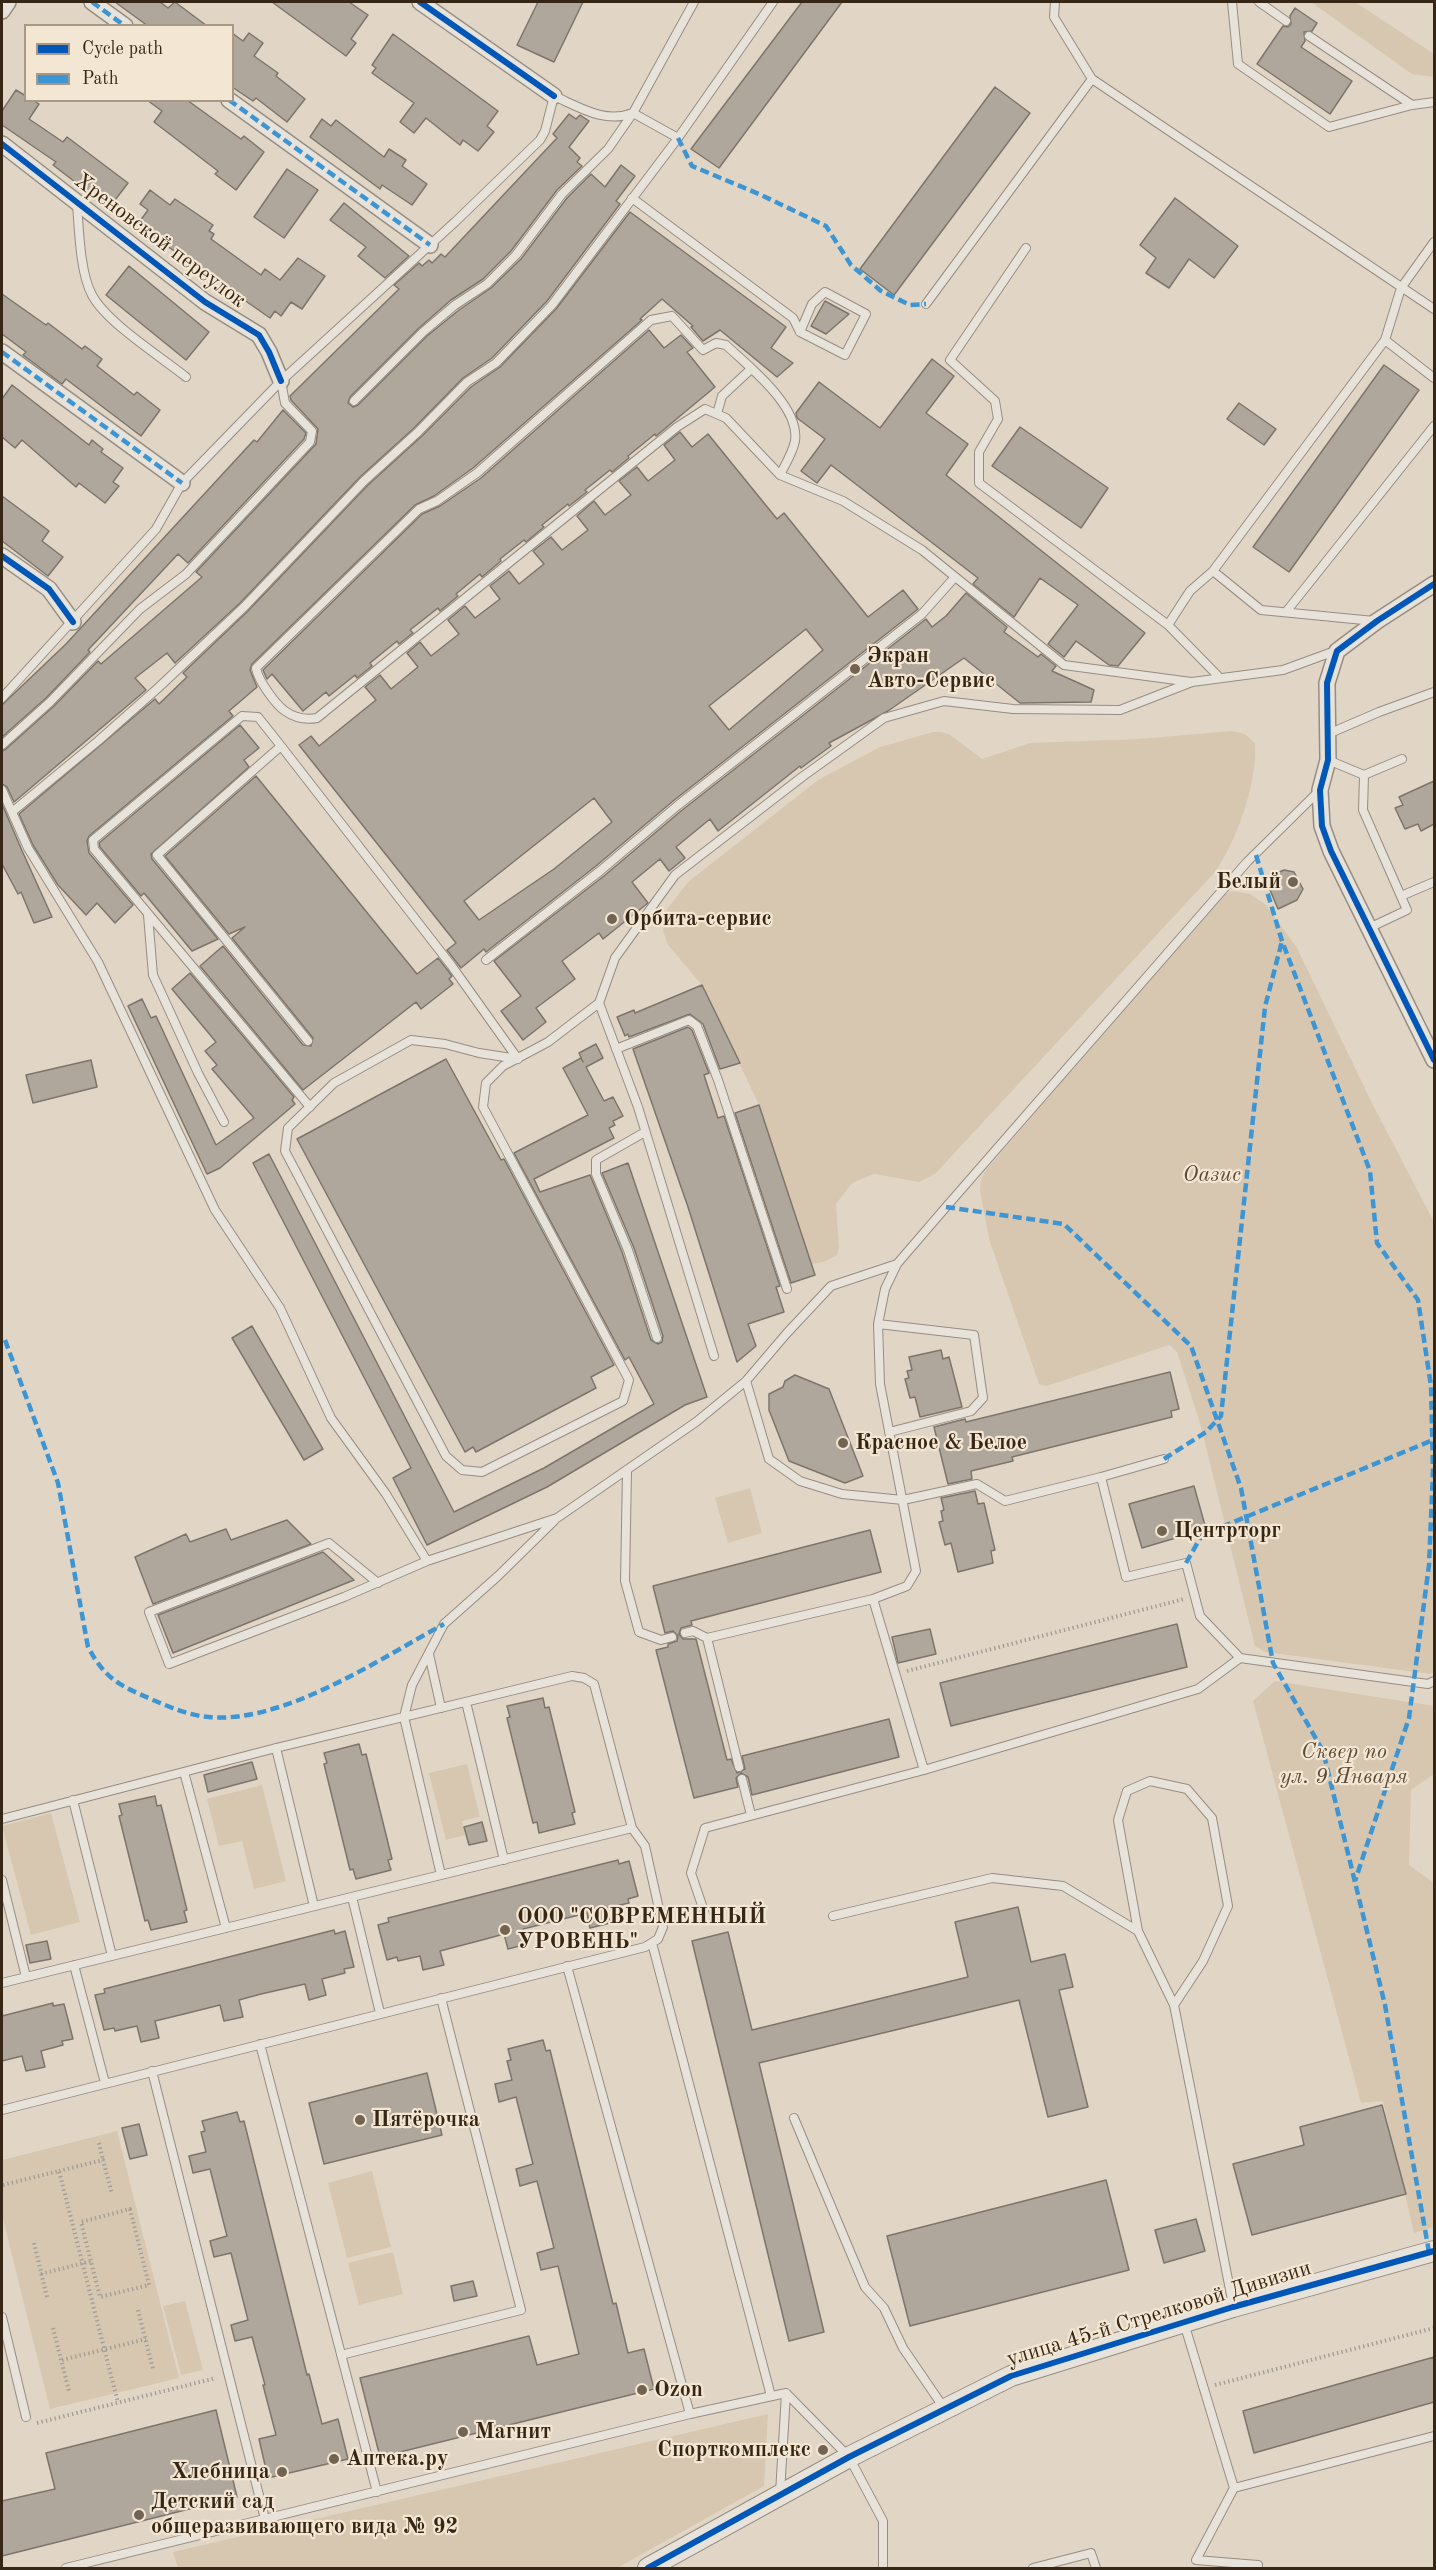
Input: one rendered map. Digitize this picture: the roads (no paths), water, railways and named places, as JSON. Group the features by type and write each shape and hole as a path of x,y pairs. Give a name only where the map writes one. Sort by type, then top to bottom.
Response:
{"street":[{"path":"2,11 9,2"},
{"path":"92,2 122,24"},
{"path":"420,2 554,96"},
{"path":"232,102 430,245"},
{"name":"Хреновской переулок","path":"2,144 205,302 259,335 281,381"},
{"path":"2,352 182,483"},
{"path":"2,556 49,589 73,622"},
{"path":"1434,584 1377,621 1337,651 1327,683 1328,760 1320,789 1322,826 1331,851 1434,1060"},
{"name":"улица 45-й Стрелковой Дивизии","path":"648,2568 849,2457 1011,2376 1233,2307 1434,2251"}],"lane":[{"path":"354,401 423,332 455,305 487,284 516,255 562,194 608,149 633,113 694,2"},
{"path":"12,812 158,688 244,607 364,481 418,432 467,382 496,363 552,305 678,138 773,2"},
{"path":"1055,2 1054,16 1092,79 1434,309"},
{"path":"1232,2 1238,64 1329,127 1412,105 1434,102"},
{"path":"1259,2 1286,21"},
{"path":"1309,36 1412,105"},
{"path":"926,304 1092,79"},
{"path":"2,698 156,529 182,483 281,381 430,245 540,140 545,131 554,96 599,116 620,118 633,113"},
{"path":"633,113 678,138"},
{"path":"632,198 793,318 800,332 844,355 866,314 825,292 813,304 800,332"},
{"path":"77,202 80,247 91,293 102,311 186,377"},
{"path":"1167,625 1190,591 1214,571 1385,340 1401,288 1434,242"},
{"path":"1026,249 951,360 995,401 998,419 980,452 979,483 1167,625 1220,678"},
{"path":"780,475 795,442 795,426 784,403 726,345 716,343 703,350 672,316 651,320 477,473 437,501 420,509 256,668 258,678 285,711 305,720 317,718 677,427 705,409 726,418 780,475 843,501 922,550 1064,665 1192,682"},
{"path":"1385,340 1434,378"},
{"path":"717,414 722,396 751,369"},
{"path":"2,745 50,702 140,609 186,574 310,442 312,431 285,403 281,381"},
{"path":"1286,612 1434,426"},
{"path":"1214,571 1262,610 1377,621"},
{"path":"486,960 600,871 677,806 922,614 955,577"},
{"path":"518,1059 479,1053 445,1044 411,1040 334,1083 288,1128 285,1151 446,1456 462,1470 482,1472 623,1401 629,1380 483,1107 486,1083 503,1066 518,1059 548,1042 600,1002 615,958 675,875 802,777 884,718 944,701 1013,709 1120,710 1192,682 1283,670 1337,651"},
{"path":"1328,734 1434,692"},
{"path":"310,1107 94,849 93,840 242,716 258,717 451,965 518,1059"},
{"path":"281,746 157,855 308,1041"},
{"path":"1328,760 1364,775 1402,759"},
{"path":"1364,775 1363,810 1407,910 1369,928"},
{"path":"685,1633 693,1631 707,1638 873,1599 907,1586 916,1571 880,1384 878,1324 885,1289 897,1264 1247,862 1320,789"},
{"path":"2,790 28,848 98,962 215,1210 280,1308 332,1418 386,1494 427,1561"},
{"path":"1401,896 1434,882"},
{"path":"148,913 153,975 224,1122"},
{"path":"600,1002 645,1132 714,1356"},
{"path":"616,1049 689,1020 697,1026 718,1080 787,1289"},
{"path":"645,1132 596,1161 596,1174 628,1250 657,1338"},
{"path":"441,1875 404,1717 412,1685 444,1624 498,1576 557,1518 696,1422 746,1381 831,1286 897,1264"},
{"path":"878,1324 974,1335 983,1398 971,1411 889,1432"},
{"path":"746,1381 769,1459 800,1481 842,1494 903,1500 977,1484 1005,1501 1164,1459"},
{"path":"627,1471 625,1581 639,1632 661,1640 672,1637"},
{"path":"1101,1477 1126,1577 1186,1563 1200,1616 1240,1658 1421,1684 1434,1681"},
{"path":"378,1584 329,1543 148,1612 169,1664 378,1584 427,1561 557,1518"},
{"path":"873,1599 924,1770"},
{"path":"707,1638 739,1767"},
{"path":"429,1654 441,1708"},
{"path":"706,1917 691,1873 705,1828 924,1770 1198,1689 1240,1658"},
{"path":"2,1819 276,1748 572,1676 584,1678 594,1684 632,1828 645,1846 663,1919 661,1934 652,1943 2,2110"},
{"path":"466,1702 504,1860"},
{"path":"276,1748 314,1906"},
{"path":"184,1772 226,1928"},
{"path":"742,1779 751,1815"},
{"path":"1174,2005 1203,1961 1228,1906 1212,1818 1187,1789 1150,1781 1127,1791 1118,1820 1138,1931 1174,2005 1233,2307"},
{"path":"73,1800 112,1956"},
{"path":"2,1983 632,1828"},
{"path":"833,1916 992,1878 1063,1886 1138,1931"},
{"path":"2,1880 26,1977"},
{"path":"352,1897 380,2013"},
{"path":"652,1943 771,2396"},
{"path":"74,1965 105,2083"},
{"path":"567,1966 690,2414"},
{"path":"341,2355 521,2310 441,1998"},
{"path":"260,2044 377,2492"},
{"path":"152,2071 265,2519"},
{"path":"794,2118 865,2287 884,2307 903,2348 944,2410"},
{"path":"2,2317 26,2417"},
{"path":"1184,2322 1234,2488 1196,2560 1258,2565 1258,2568"},
{"path":"66,2568 690,2414 786,2393"},
{"path":"786,2393 849,2457 883,2522 883,2568"},
{"path":"780,2496 786,2393"},
{"path":"1234,2488 1434,2436"},
{"path":"1034,2568 1091,2553 1096,2568"},
{"path":"1204,2568 1211,2563"}],"place":[{"name":"Экран Авто-Сервис","path":"855,669"},
{"name":"Белый","path":"1293,882"},
{"name":"Орбита-сервис","path":"612,919"},
{"name":"Красное & Белое","path":"843,1443"},
{"name":"Центрторг","path":"1162,1531"},
{"name":"ООО \"СОВРЕМЕННЫЙ УРОВЕНЬ\"","path":"505,1930"},
{"name":"Пятёрочка","path":"360,2120"},
{"name":"Ozon","path":"642,2390"},
{"name":"Магнит","path":"463,2432"},
{"name":"Спорткомплекс","path":"823,2450"},
{"name":"Аптека.ру","path":"334,2459"},
{"name":"Хлебница","path":"282,2472"},
{"name":"Детский сад общеразвивающего вида № 92","path":"139,2515"}],"park label":[{"name":"Оазис","path":"1212,1175"},
{"name":"Сквер по ул. 9 Января","path":"1344,1764"}]}
